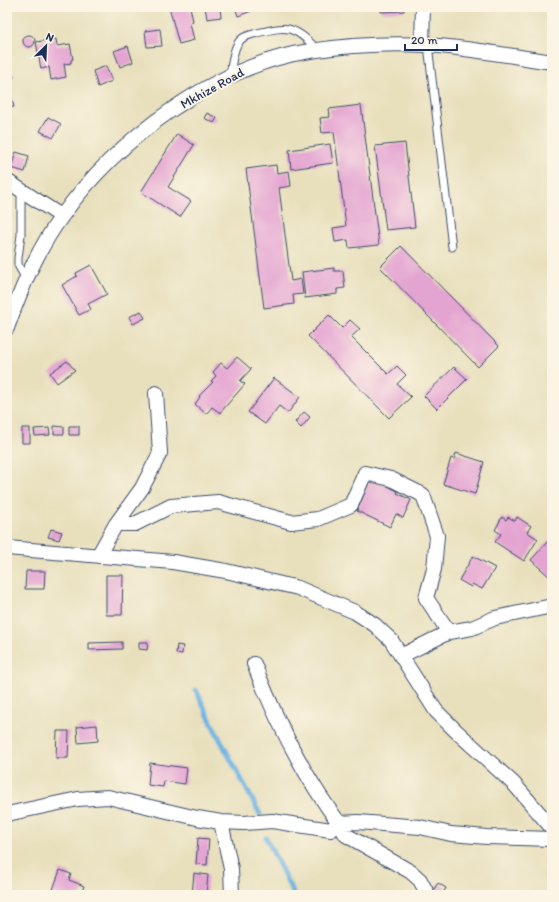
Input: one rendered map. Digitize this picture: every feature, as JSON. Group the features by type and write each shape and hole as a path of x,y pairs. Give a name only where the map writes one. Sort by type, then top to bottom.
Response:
{"street":[{"path":"423,7 425,45"},
{"name":"Mkhize Road","path":"7,328 26,279 37,257 61,216 92,179 124,146 153,123 230,76 276,59 319,50 371,46 425,45 552,62"},
{"path":"7,181 61,216"},
{"path":"98,556 116,524 142,488 160,453 156,392"},
{"path":"116,524 135,524 171,506 218,502 291,522 318,519 352,505 365,473 391,479 423,495 437,536 434,569 426,598 449,632"},
{"path":"7,548 173,562 226,571 298,588 355,612 375,626 391,640 436,711 514,784 551,838"},
{"path":"401,656 449,632 472,628 495,618 552,606"},
{"path":"254,664 268,701 292,749 319,797 339,823 346,835 411,872 420,880 428,895"},
{"path":"7,814 78,799 108,797 197,818 221,822 244,823 272,821 331,830 339,823 358,822 420,827 451,834 551,838"},
{"path":"221,822 231,869 232,895"}],"lane":[{"path":"230,76 238,41 245,37 279,28 290,29 300,33 319,50"},
{"path":"425,45 452,247"},
{"path":"21,190 21,235 18,265 26,279"}],"building":[{"path":"169,7 190,7 193,21 190,23 194,40 179,44"},
{"path":"205,7 220,7 221,17 207,19"},
{"path":"235,7 256,7 257,9 238,16"},
{"path":"381,7 404,7 404,11 381,12"},
{"path":"160,29 162,46 147,47 145,31"},
{"path":"27,35 31,35 35,41 31,47 27,47 23,43 23,39"},
{"path":"56,39 57,46 70,44 73,59 71,60 71,63 64,64 66,77 51,80 49,67 41,69 36,42"},
{"path":"128,46 133,62 120,67 114,51"},
{"path":"106,66 112,81 98,87 93,71"},
{"path":"7,67 14,77 7,81"},
{"path":"7,91 10,91 14,107 7,108"},
{"path":"361,105 379,245 349,248 348,240 335,242 333,228 346,226 334,132 322,133 320,118 330,117 329,109"},
{"path":"207,113 217,118 214,123 204,118"},
{"path":"48,117 61,124 53,138 40,131"},
{"path":"177,134 194,145 168,187 191,201 180,217 141,192"},
{"path":"405,143 415,227 386,230 375,146"},
{"path":"330,144 333,163 291,169 289,150"},
{"path":"16,152 29,156 25,172 11,168"},
{"path":"276,165 277,173 289,171 291,186 279,188 291,281 301,279 303,294 293,295 294,304 264,308 246,169"},
{"path":"401,246 499,346 478,367 380,267"},
{"path":"91,265 107,294 88,304 91,309 79,315 62,285 77,276 76,273"},
{"path":"334,268 334,271 343,271 345,288 337,289 337,294 305,298 302,272"},
{"path":"141,311 145,318 133,324 129,317"},
{"path":"329,315 342,328 350,320 360,329 351,337 388,374 397,366 406,375 397,384 411,397 389,418 308,336"},
{"path":"237,357 251,369 240,381 245,384 220,413 212,407 206,414 195,404 200,397 199,396 213,382 211,381 216,376 213,372 221,363 227,368"},
{"path":"67,361 75,370 57,383 50,373"},
{"path":"454,367 467,379 437,409 424,396"},
{"path":"274,378 300,397 288,413 279,406 265,424 248,412"},
{"path":"304,412 310,417 301,428 295,422"},
{"path":"54,426 64,427 64,434 54,434"},
{"path":"69,426 79,426 79,435 69,435"},
{"path":"22,428 30,428 30,443 22,443"},
{"path":"49,428 50,435 35,436 34,429"},
{"path":"456,453 484,462 475,494 443,484 451,458 454,459"},
{"path":"371,478 398,491 397,493 411,500 403,518 396,514 390,527 357,511"},
{"path":"502,517 506,520 508,517 515,521 517,517 531,526 527,532 538,539 524,561 495,542 501,534 495,530"},
{"path":"51,529 62,532 59,540 48,537"},
{"path":"549,540 552,543 552,579 531,560"},
{"path":"473,556 495,568 482,589 472,584 471,587 459,580"},
{"path":"26,571 45,571 44,589 25,589"},
{"path":"106,575 123,575 122,615 106,615"},
{"path":"122,642 122,649 89,650 89,643"},
{"path":"139,642 148,642 147,650 139,649"},
{"path":"177,645 183,646 182,654 176,653"},
{"path":"97,725 98,741 78,743 77,727"},
{"path":"57,731 69,731 68,758 56,758"},
{"path":"150,763 187,768 185,784 164,781 163,787 148,785"},
{"path":"198,838 209,839 207,865 196,864"},
{"path":"60,870 71,874 69,880 84,886 81,895 51,895"},
{"path":"194,873 208,875 206,895 192,895"},
{"path":"438,883 446,888 442,895 437,895 432,892"}],"waterway":[{"path":"196,690 215,730 260,814"},
{"path":"266,838 294,895"}]}
